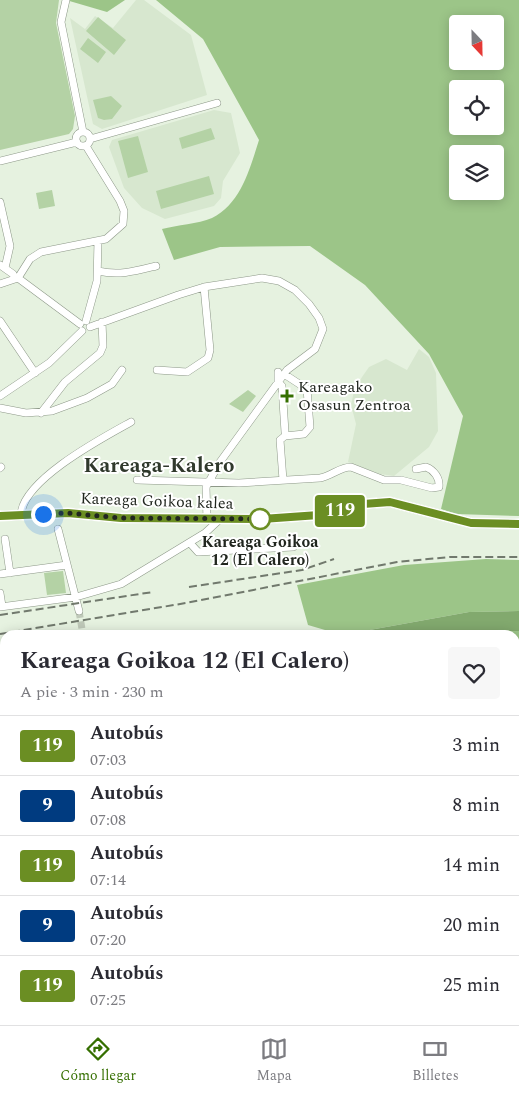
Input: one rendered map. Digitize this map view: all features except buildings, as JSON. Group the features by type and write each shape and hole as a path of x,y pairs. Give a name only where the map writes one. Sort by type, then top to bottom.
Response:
{"main road":[{"name":"Kareaga Goikoa kalea","path":"0,516 68,513 113,517 219,520 302,517 334,513 363,504 390,502 471,523 519,524"}],"street":[{"path":"66,0 61,22 83,132"},
{"path":"77,142 82,146 88,142 217,103"},
{"path":"77,142 78,136 83,132"},
{"path":"0,284 17,278 34,255 98,241 114,234 123,224 124,211 88,142 89,135 83,132"},
{"path":"0,161 77,142"},
{"path":"0,202 10,246 3,267 84,326"},
{"path":"84,326 98,271 98,241"},
{"path":"98,271 111,274 131,273 156,266"},
{"path":"0,396 35,373 84,326 102,322 152,302 204,288 271,279 294,290 309,304 319,318 323,329 320,338 315,349 281,373 278,382 220,462 206,487 207,520"},
{"path":"157,370 187,372 208,358 210,350 204,288"},
{"path":"0,321 35,373"},
{"path":"41,413 65,382 100,353 103,346 102,322"},
{"path":"0,408 26,414 41,413 96,393 112,384 122,370"},
{"path":"281,373 307,389 310,427 304,434 285,436 280,440 283,480"},
{"path":"278,382 282,386 285,432"},
{"path":"21,515 26,500 58,467 72,456 131,422"},
{"path":"136,480 239,483 320,478 330,476 345,467 350,467 384,480 401,480 432,488 439,487 438,480 432,470 426,467 416,469"},
{"path":"24,492 23,495 26,500"},
{"path":"0,593 1,606 76,597 121,584 206,534 219,520"},
{"path":"58,529 79,611"},
{"path":"5,539 10,573"},
{"path":"190,543 198,552 293,547"},
{"path":"0,574 67,565"}],"shaded area":[{"path":"0,0 59,0 56,23 75,116 73,129 69,134 0,150"},
{"path":"66,0 125,0 107,12"},
{"path":"136,0 144,0 191,35 207,95 102,129 93,124 70,18 85,29 95,16 113,28"},
{"path":"156,0 519,0 519,516 456,514 441,509 463,416 429,354 365,285 310,246 220,247 174,260 162,229 206,220 222,212 237,195 243,184 259,140 203,39"},
{"path":"98,17 126,40 114,55 86,31"},
{"path":"88,38 106,52 98,63 80,49"},
{"path":"111,96 122,106 112,119 104,120 98,118 93,100"},
{"path":"214,110 231,113 240,153 223,181 221,198 214,206 165,219 142,208 124,188 109,147 112,140"},
{"path":"211,128 215,139 182,149 179,138"},
{"path":"138,136 148,172 128,178 118,141"},
{"path":"209,176 214,194 161,209 156,191"},
{"path":"52,190 55,206 39,209 36,193"},
{"path":"419,349 429,357 436,373 438,431 429,447 394,476 380,474 348,462 356,424 351,405 354,391 362,377 369,367 386,359 407,370"},
{"path":"248,390 256,396 243,412 229,404"},
{"path":"486,559 519,560 519,611 469,612 370,630 325,630 308,625 297,585 404,565"},
{"path":"63,571 66,593 47,595 44,573"},
{"path":"519,611 519,630 370,630 469,612"}],"tunnel":[{"path":"79,611 82,630"}],"railway":[{"path":"24,630 186,603 397,562 450,557 519,557"},
{"path":"189,587 302,570 334,559"},
{"path":"0,615 153,592"}],"bus line":[{"name":"119","path":"0,516 68,513 121,518 262,519 319,515 334,513 363,504 390,502 454,520 482,525 519,524"}],"place":[{"name":"Kareagako Osasun Zentroa","path":"287,396"},
{"name":"Kareaga Goikoa 12 (El Calero)","path":"260,519"}],"district":[{"name":"Kareaga-Kalero","path":"159,466"}],"route":[{"path":"43,514 68,513 121,518 262,519 260,519"}]}
